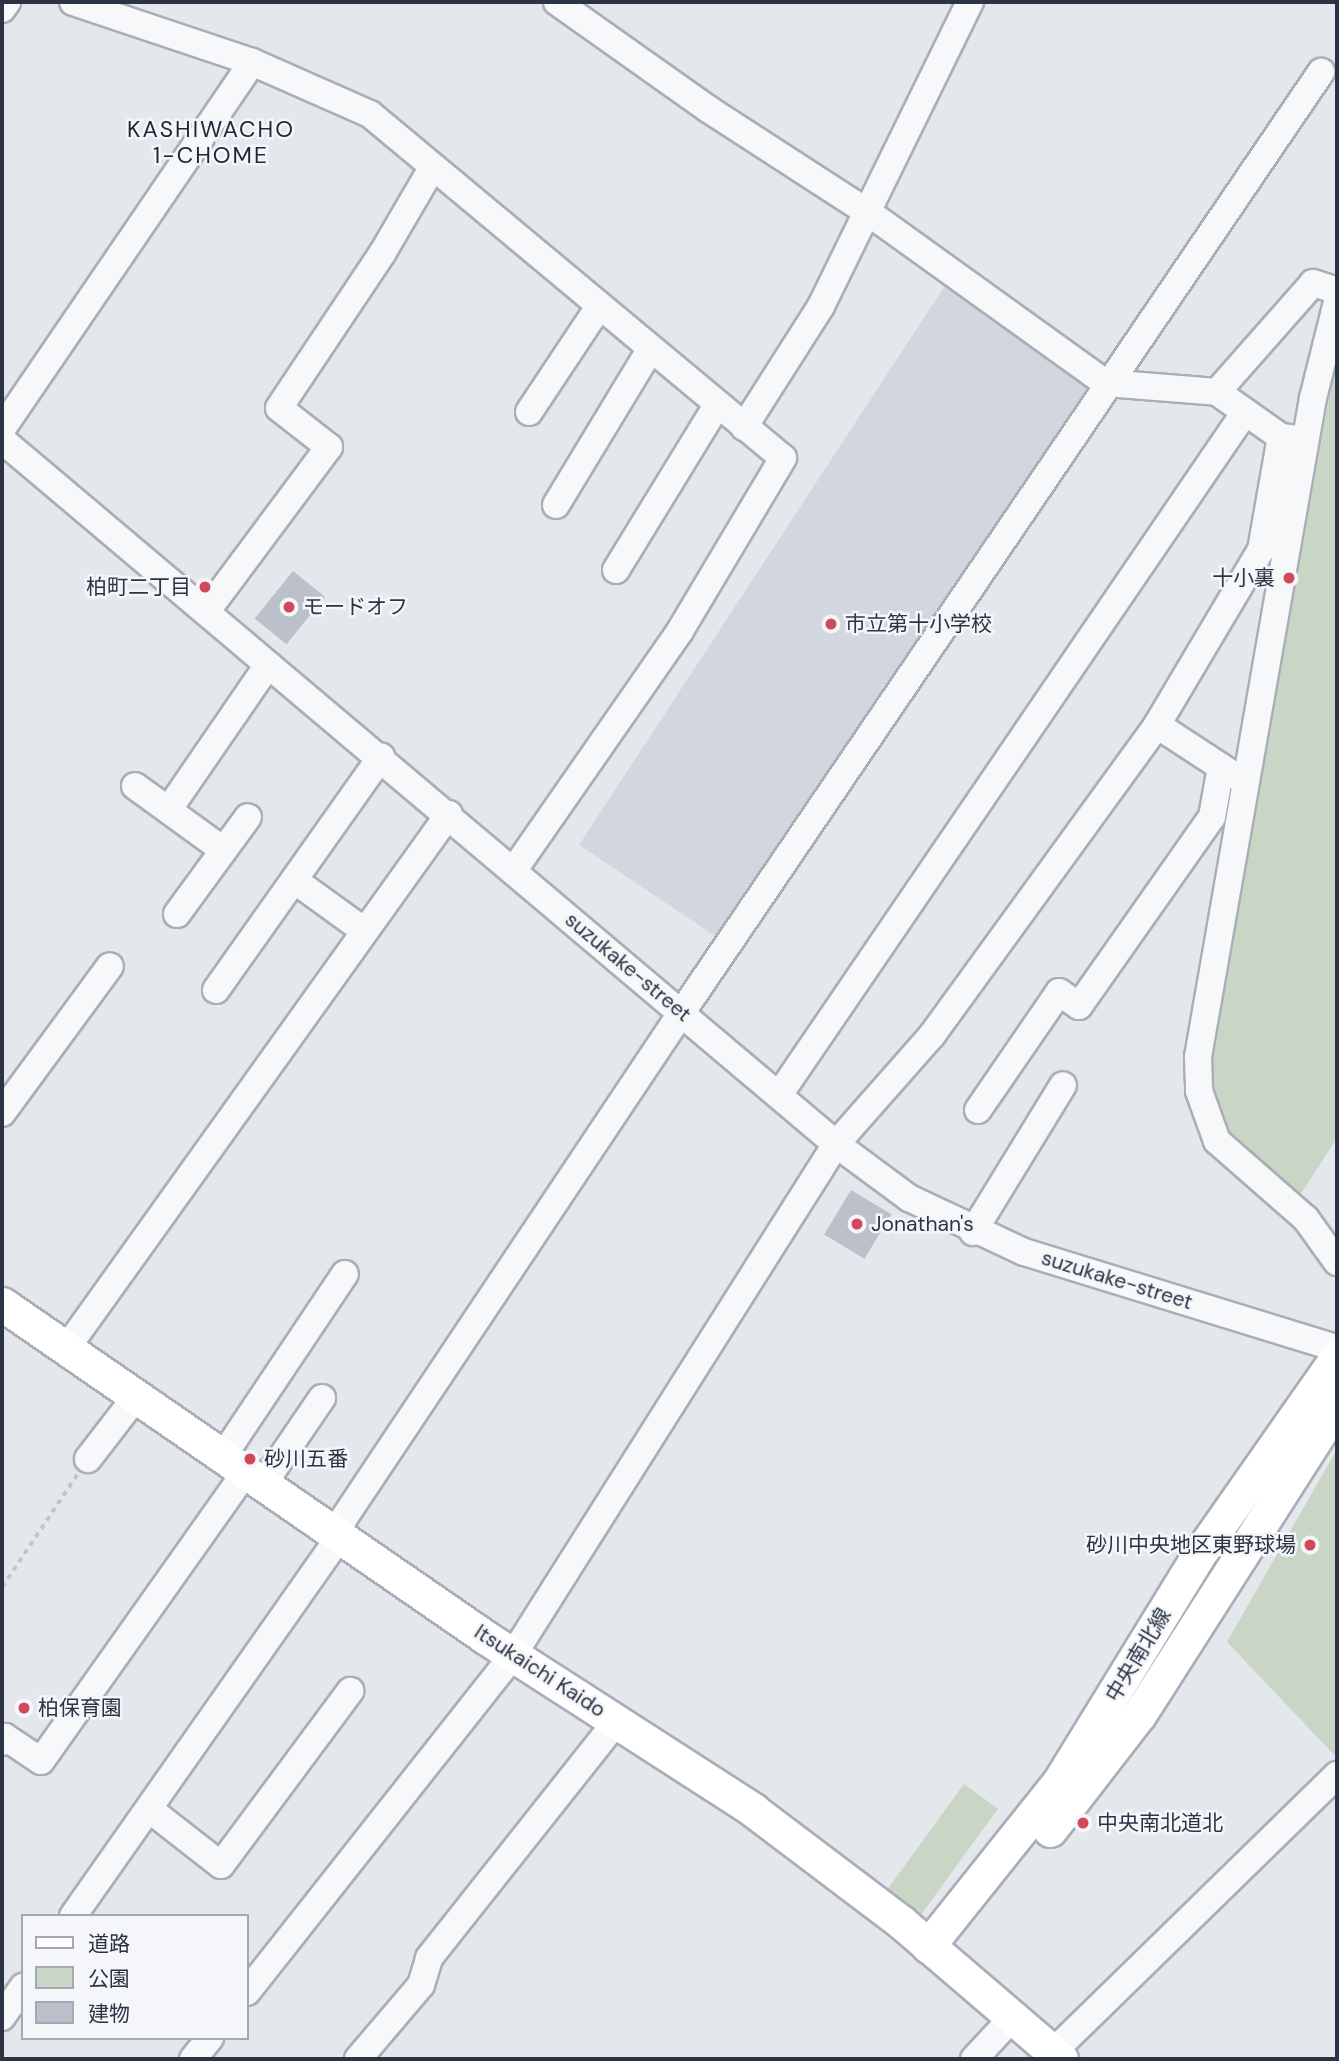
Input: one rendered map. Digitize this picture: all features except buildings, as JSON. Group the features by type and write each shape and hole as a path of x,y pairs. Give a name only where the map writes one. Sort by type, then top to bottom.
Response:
{"main road":[{"name":"Itsukaichi Kaido","path":"2,1304 135,1398 341,1535 513,1655 753,1810 937,1953 1014,2016 1057,2056"},
{"name":"中央南北線","path":"937,1953 1059,1782 1202,1550 1337,1357"},
{"name":"中央南北線","path":"937,1953 1116,1747 1337,1405"}],"street":[{"path":"2,9 7,2"},
{"path":"73,2 252,62 370,114 598,308 783,458 680,631 514,870"},
{"path":"557,2 708,109 869,213 1106,383 1217,391 1245,412 1293,439"},
{"path":"744,426 821,306 869,213 970,2"},
{"path":"2,429 252,62"},
{"path":"74,1914 341,1535 342,1521 682,1012 1106,383 1321,72"},
{"path":"206,612 329,447 279,408 383,252 432,168"},
{"path":"1217,391 1313,283 1337,292"},
{"path":"248,1991 513,1655 836,1144 932,1035 1157,725 1261,550 1337,302"},
{"path":"528,412 598,308"},
{"path":"556,505 650,350"},
{"path":"616,569 717,405"},
{"path":"779,1095 1245,412"},
{"path":"1293,439 1243,781 1198,1057 1199,1091 1217,1141 1306,1219 1337,1262"},
{"name":"suzukake-street","path":"2,440 449,814 836,1144 909,1198 973,1232 1337,1348"},
{"path":"169,809 268,665"},
{"path":"1157,725 1243,781"},
{"path":"216,990 381,757"},
{"path":"978,1110 1059,992 1079,1006 1212,817 1221,767"},
{"path":"135,786 223,850"},
{"path":"65,1349 363,930 449,814"},
{"path":"177,914 248,817"},
{"path":"294,880 363,930"},
{"path":"2,1113 110,966"},
{"path":"973,1232 1063,1085"},
{"path":"2,1742 5,1737 41,1761 244,1470 345,1274"},
{"path":"88,1459 135,1398"},
{"path":"244,1470 322,1398"},
{"path":"149,1809 221,1865 350,1691"},
{"path":"358,2059 421,1985 429,1958 617,1721"},
{"path":"1057,2056 1337,1775"},
{"path":"2,2017 21,1990"},
{"path":"974,2059 1014,2016"},
{"path":"193,2059 208,2040"}],"path":[{"path":"2,1587 88,1459"}],"shaded area":[{"name":"市立第十小学校","path":"948,281 1090,386 1091,402 721,940 579,845"}],"green space":[{"path":"1337,352 1337,1138 1300,1195 1236,1143 1223,1125 1212,1093 1211,1063"},
{"name":"砂川中央地区東野球場","path":"1337,1449 1337,1758 1227,1642"},
{"path":"964,1784 998,1809 920,1915 886,1891"}],"place":[{"name":"十小裏","path":"1289,578"},
{"name":"柏町二丁目","path":"205,587"},
{"name":"モードオフ","path":"289,607"},
{"name":"市立第十小学校","path":"831,624"},
{"name":"Jonathan's","path":"857,1224"},
{"name":"砂川五番","path":"250,1459"},
{"name":"砂川中央地区東野球場","path":"1310,1545"},
{"name":"柏保育園","path":"24,1708"},
{"name":"中央南北道北","path":"1083,1823"}],"district":[{"name":"KASHIWACHO 1-CHOME","path":"211,142"}]}
